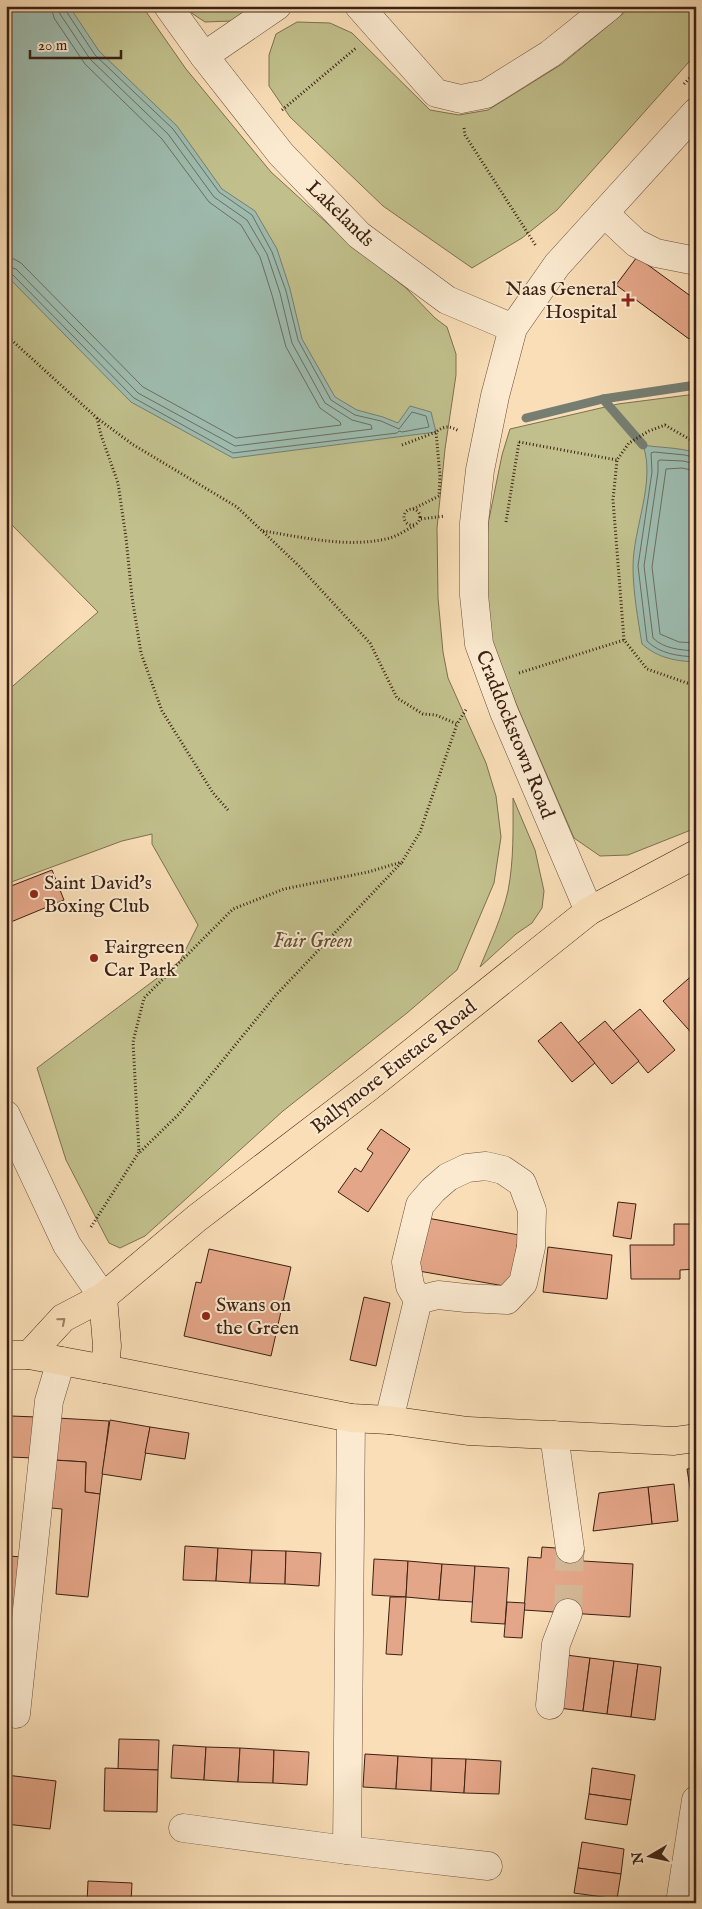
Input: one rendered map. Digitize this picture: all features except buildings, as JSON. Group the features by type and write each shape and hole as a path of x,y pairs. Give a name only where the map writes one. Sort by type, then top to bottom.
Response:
{"main road":[{"name":"Ballymore Eustace Road","path":"18,1355 63,1318 103,1297 197,1218 370,1086 589,912 696,854"},
{"path":"103,1297 107,1346 105,1369"},
{"path":"18,1355 105,1369 351,1418 389,1420 468,1431 674,1441 696,1438"}],"street":[{"name":"Lakelands","path":"168,6 204,56 281,154 359,235 447,300 514,328"},
{"path":"204,56 277,6"},
{"path":"359,6 436,93 461,99 486,94 550,54 610,6"},
{"name":"Craddockstown Road","path":"589,912 504,712 479,644 474,595 474,523 486,435 514,328 557,265 696,112"},
{"path":"604,214 636,243 656,253 696,262"},
{"path":"6,1114 67,1245 103,1297"},
{"path":"389,1420 418,1300 410,1286 406,1262 420,1205 448,1177 467,1168 486,1166 503,1170 522,1183 532,1210 532,1247 523,1283 507,1300 466,1298 438,1294 418,1300"},
{"path":"16,1714 49,1401 61,1361"},
{"path":"347,1850 351,1418"},
{"path":"554,1435 570,1549"},
{"path":"550,1705 556,1644 568,1613"},
{"path":"680,1903 696,1800"},
{"path":"183,1828 347,1850 488,1866"}],"path":[{"path":"261,128 379,29"},
{"path":"461,99 465,135 537,246 557,265"},
{"path":"6,334 97,418 132,444 237,507 298,566 370,643 397,698 423,714 436,715 457,724"},
{"path":"97,418 118,483 141,653 162,711 213,793 228,810"},
{"path":"696,443 665,425 649,431 629,443 617,460 613,500 624,640 647,669 687,683 696,684"},
{"path":"402,445 450,426"},
{"path":"414,526 406,522 404,516 407,510 414,509 439,496 440,476 436,432"},
{"path":"486,435 617,460"},
{"path":"505,528 519,442"},
{"path":"262,531 317,540 360,543 388,539 419,522 421,516 414,509"},
{"path":"516,666 520,673 624,640"},
{"path":"67,1245 94,1226 139,1152 179,1114 276,995 402,862 420,832 457,724 467,708"},
{"path":"139,1152 133,1042 144,998 234,909 284,889 368,872 402,862"}],"green space":[{"name":"Fair Green","path":"6,6 142,6 186,69 271,172 349,243 406,288 435,318 447,327 456,354 456,375 445,449 437,528 438,598 443,652 448,678 486,763 496,796 501,837 494,883 457,970 407,1013 283,1111 145,1236 120,1248 109,1243 66,1160 37,1068 180,961 198,925 152,844 152,834 122,841 6,884 6,692 98,612 6,519"},
{"path":"181,6 263,6 232,21 205,22"},
{"path":"632,6 696,6 696,54 557,210 522,238 472,268 383,206 290,117 269,86 269,55 276,34 297,22 330,23 352,33 430,110 459,115 488,110 562,64"},
{"path":"696,394 696,828 628,855 600,856 574,838 517,706 492,641 485,594 488,524 502,455 510,429 618,404"},
{"path":"513,798 535,850 544,891 542,908 532,923 516,934 480,967 499,920 508,891 512,856"}],"water":[{"path":"6,6 69,6 99,51 177,126 222,189 255,211 277,249 290,289 302,339 335,397 357,410 398,423 410,406 431,412 436,432 233,458 131,402 6,275"},
{"path":"643,445 696,453 696,662 667,658 654,653 642,644 633,567 636,537 646,490 646,459"}],"waterway":[{"path":"603,399 696,385"},
{"path":"526,418 603,399 643,445"}],"tunnel":[{"path":"568,1613 570,1549"}],"place":[{"name":"Naas General Hospital","path":"628,300"},
{"name":"Saint David's Boxing Club","path":"34,894"},
{"name":"Fairgreen Car Park","path":"94,958"},
{"name":"Swans on the Green","path":"206,1316"}]}
